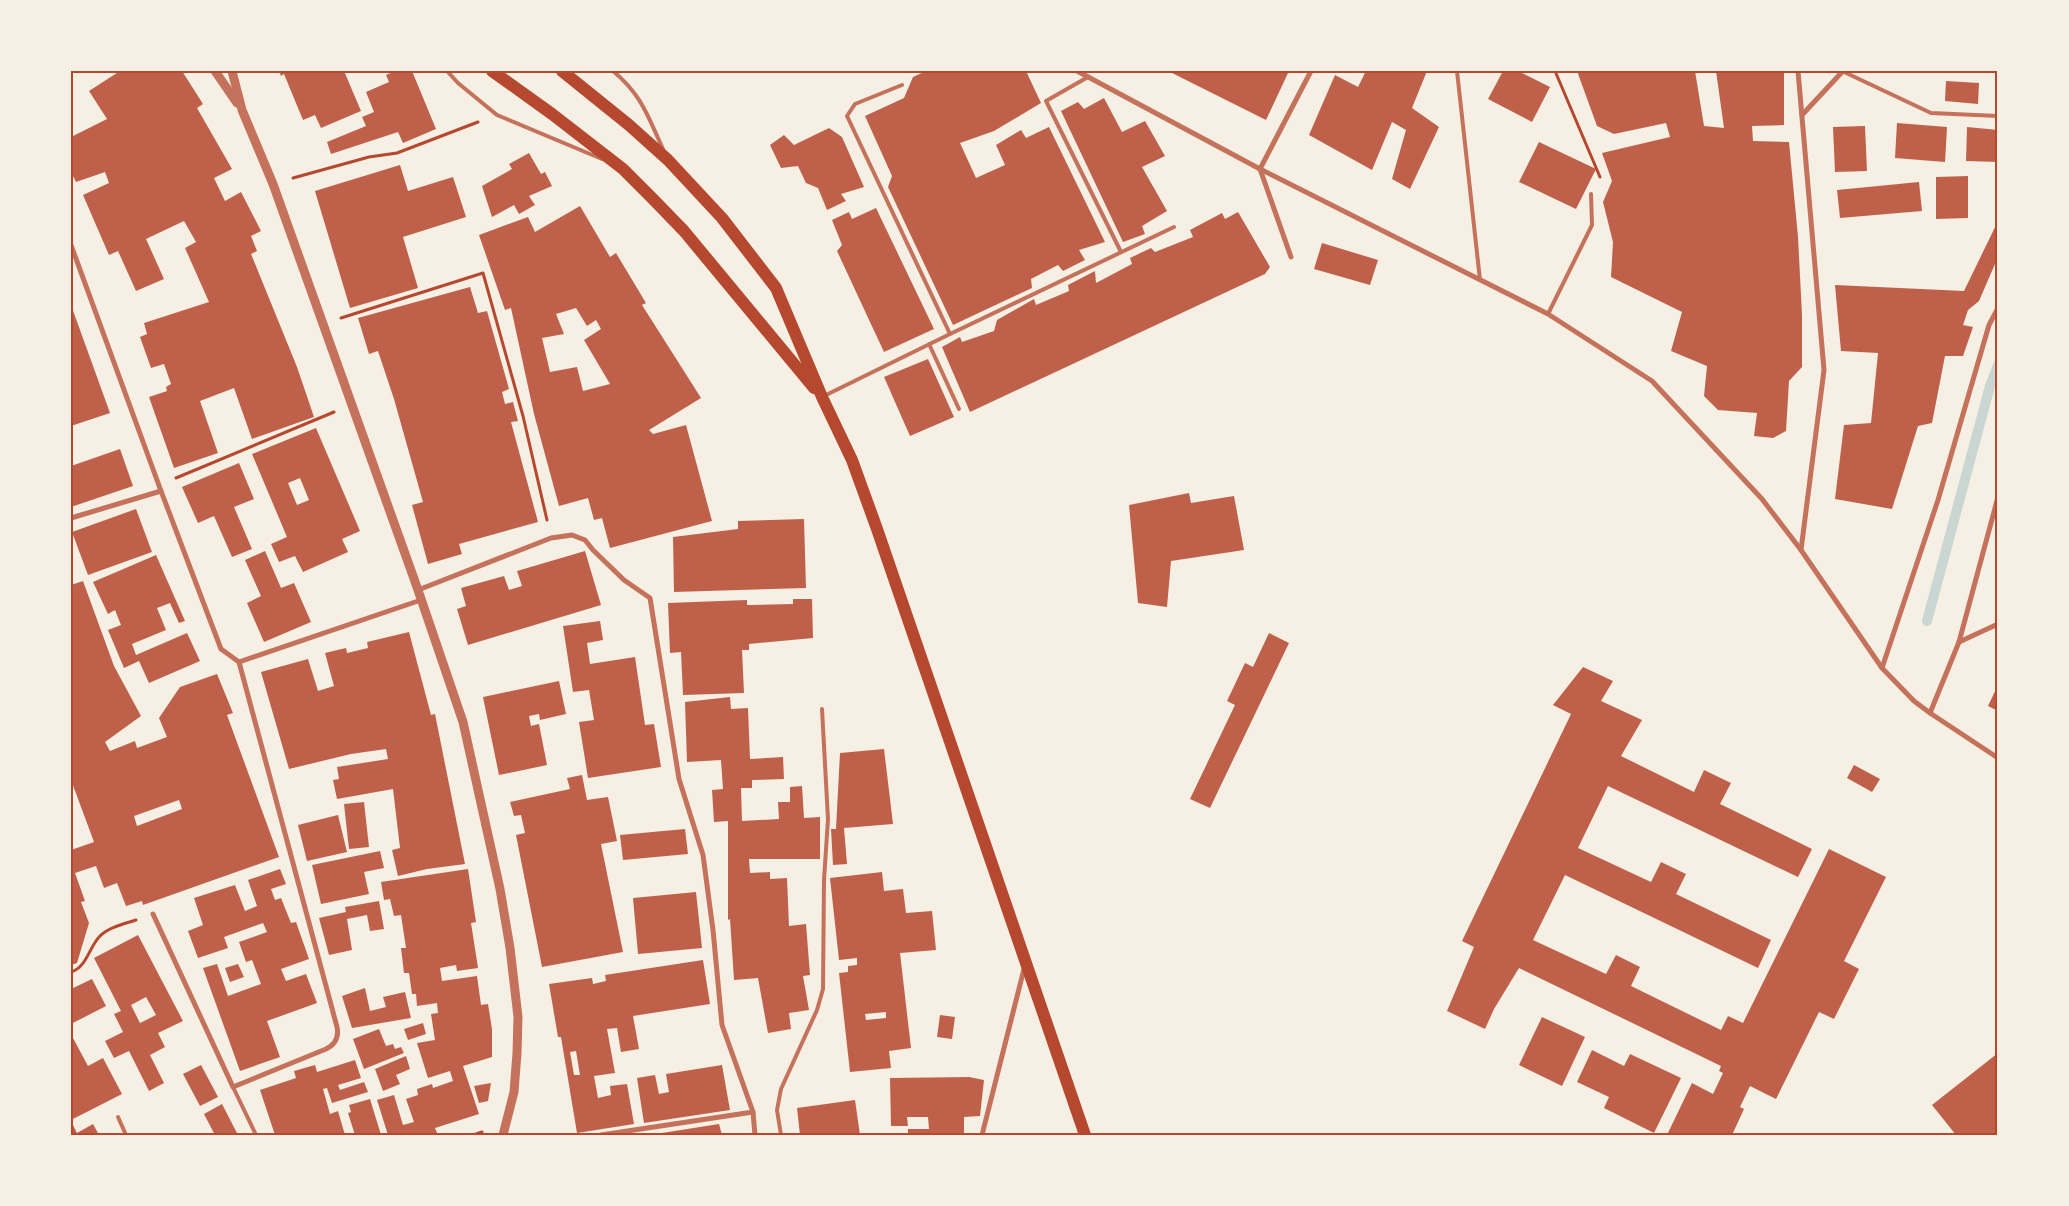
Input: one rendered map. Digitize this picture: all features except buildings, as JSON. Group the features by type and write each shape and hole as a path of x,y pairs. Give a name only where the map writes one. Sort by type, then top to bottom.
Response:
{"main road":[{"path":"492,71 552,114 623,169 684,231 822,397"},
{"path":"562,71 629,125 668,160 722,218 776,288 822,397 852,460 1085,1135"}],"street":[{"path":"215,71 242,110"},
{"path":"232,71 242,110 273,184 418,590 463,722 500,889 510,948 518,1017 518,1053 514,1092 503,1135"},
{"path":"1077,71 1260,169 1548,314 1652,381 1762,499 1801,550 1882,668 1914,701 1998,758"},
{"path":"1291,257 1260,169 1311,71"},
{"path":"1798,71 1824,370 1801,550"},
{"path":"1802,115 1842,71"},
{"path":"71,245 221,649 239,662 338,1034 331,1046 233,1087 153,914"},
{"path":"1882,668 1938,500 1990,325 1998,308"},
{"path":"71,518 160,488"},
{"path":"1930,713 1959,642 1998,497"},
{"path":"418,590 551,538 572,535 585,540 624,580 650,598 679,778 703,854 722,1025 753,1112 755,1135"},
{"path":"239,662 421,600"},
{"path":"1959,642 1998,624"},
{"path":"982,1135 1026,961"},
{"path":"602,1135 753,1112"}],"lane":[{"path":"447,71 458,83 497,115 623,169"},
{"path":"613,71 627,82 642,102 668,160"},
{"path":"1457,71 1480,280"},
{"path":"1842,71 1931,113 1998,116"},
{"path":"1088,77 1046,101 1121,252"},
{"path":"902,85 855,104 847,116 950,334"},
{"path":"1548,314 1592,225 1591,194"},
{"path":"822,397 1174,227"},
{"path":"930,344 959,409"},
{"path":"781,1135 777,1110 781,1089 816,1010 823,989 824,880 828,819 822,709"},
{"path":"233,1087 256,1135"},
{"path":"118,1117 126,1135"}],"path":[{"path":"1555,71 1601,180 1591,194"},
{"path":"273,184 369,157 397,153 497,115"},
{"path":"322,324 483,273 523,416 551,538"},
{"path":"160,488 351,404"},
{"path":"71,972 81,965 102,934 112,928 153,914"}],"waterway":[{"path":"1927,621 1990,386 1998,365"}]}
